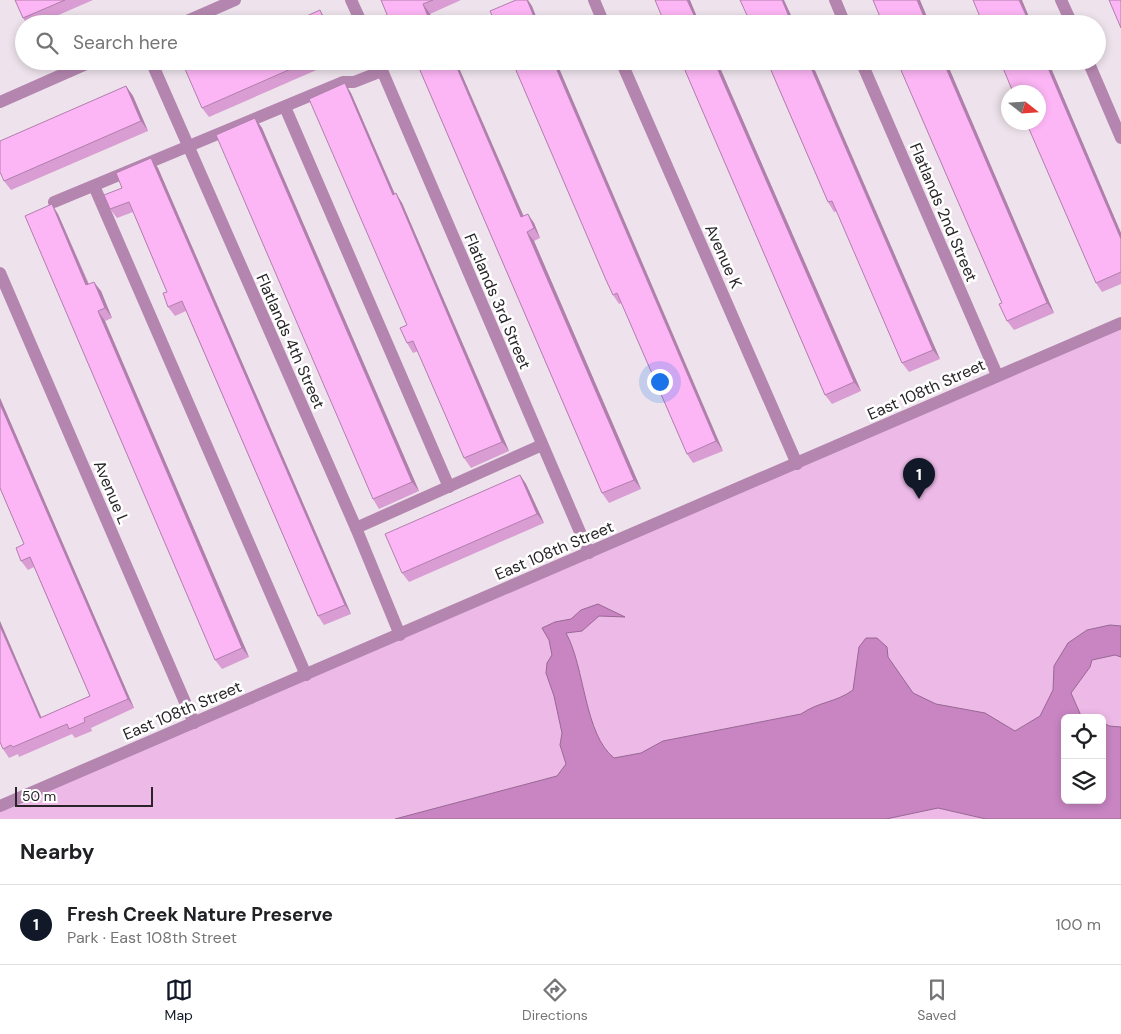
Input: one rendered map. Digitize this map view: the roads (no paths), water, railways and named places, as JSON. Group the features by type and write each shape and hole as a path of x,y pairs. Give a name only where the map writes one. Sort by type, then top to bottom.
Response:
{"street":[{"path":"201,15 235,0"},
{"path":"352,0 358,15"},
{"path":"594,0 600,15"},
{"path":"835,0 841,15"},
{"path":"1062,0 1068,15"},
{"path":"0,102 73,70"},
{"name":"Flatlands 4th Street","path":"155,70 356,528 400,635"},
{"path":"54,202 189,148 343,82 354,82 374,70"},
{"name":"Flatlands 3rd Street","path":"382,70 588,553"},
{"name":"Avenue K","path":"625,70 797,464"},
{"name":"Flatlands 2nd Street","path":"865,70 997,375"},
{"path":"1092,70 1121,138"},
{"path":"285,107 449,487"},
{"path":"94,186 306,675"},
{"name":"Avenue L","path":"0,273 194,723"},
{"name":"East 108th Street","path":"0,806 1121,323"},
{"path":"356,528 542,445"}],"place":[{"name":"Fresh Creek Nature Preserve","path":"919,499"}]}
